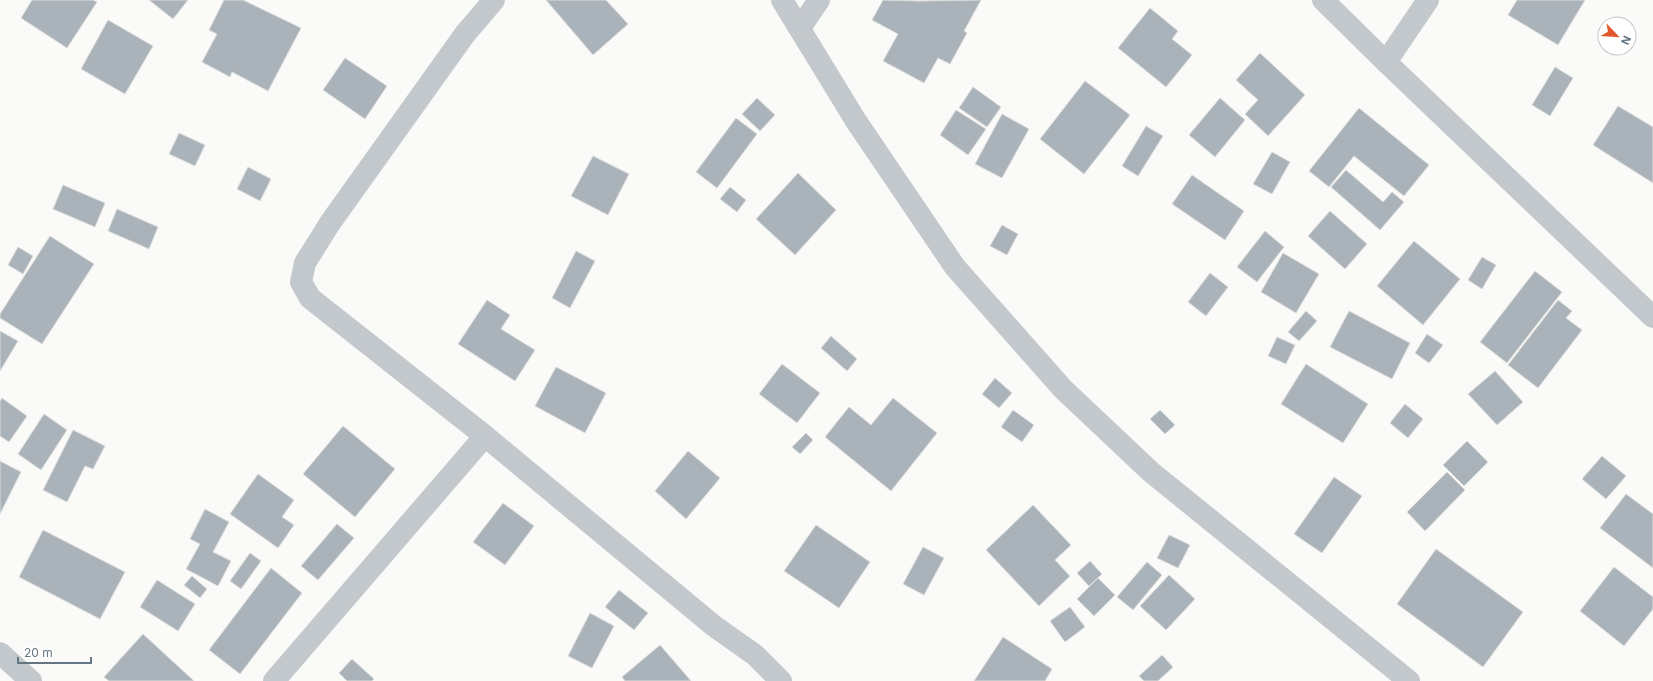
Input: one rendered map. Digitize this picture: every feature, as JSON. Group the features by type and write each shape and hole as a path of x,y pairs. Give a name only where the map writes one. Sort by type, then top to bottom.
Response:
{"street":[{"path":"494,0 465,34 330,223 305,264 302,282 310,298 485,436 714,626 755,655 781,681"},
{"path":"782,0 856,121 956,267 1063,389 1151,472 1409,681"},
{"path":"800,28 819,0"},
{"path":"1324,0 1386,62 1653,317"},
{"path":"1386,62 1428,0"},
{"path":"274,681 485,436"},
{"path":"0,653 31,681"}],"building":[{"path":"32,0 93,0 97,2 67,48 21,18"},
{"path":"149,0 188,0 173,19"},
{"path":"224,0 243,0 301,28 268,91 232,72 230,77 202,62 217,34 209,30"},
{"path":"546,0 606,0 628,24 593,55"},
{"path":"883,0 981,0 964,31 967,33 950,64 938,58 924,83 883,61 898,34 872,20"},
{"path":"1517,0 1585,0 1558,45 1508,15"},
{"path":"1150,8 1178,31 1172,39 1192,55 1166,87 1118,48"},
{"path":"108,20 153,46 125,94 81,69"},
{"path":"1260,53 1305,95 1268,136 1245,114 1258,100 1236,80"},
{"path":"345,58 387,86 365,119 323,90"},
{"path":"1555,67 1573,78 1550,116 1532,105"},
{"path":"1085,81 1130,115 1084,174 1040,139"},
{"path":"973,87 1001,107 987,127 959,108"},
{"path":"757,98 775,115 760,131 742,114"},
{"path":"1220,98 1245,120 1215,157 1189,135"},
{"path":"1618,106 1653,127 1653,183 1593,145"},
{"path":"1359,108 1429,165 1404,196 1354,156 1329,187 1309,171"},
{"path":"956,110 986,129 968,155 940,135"},
{"path":"1002,114 1029,129 1002,178 975,164"},
{"path":"736,118 757,134 717,188 696,172"},
{"path":"1146,126 1163,136 1138,176 1122,166"},
{"path":"179,133 205,145 195,166 169,154"},
{"path":"1272,152 1290,162 1272,194 1253,184"},
{"path":"593,156 629,174 608,215 571,196"},
{"path":"248,167 271,179 260,201 237,189"},
{"path":"1346,170 1383,202 1392,192 1404,202 1380,230 1331,187"},
{"path":"798,173 836,210 795,255 756,219"},
{"path":"1192,175 1244,211 1225,240 1172,204"},
{"path":"63,185 105,203 95,227 53,209"},
{"path":"730,187 746,200 737,212 720,199"},
{"path":"117,209 158,227 149,249 108,231"},
{"path":"1330,211 1367,244 1345,269 1308,236"},
{"path":"1002,225 1018,234 1007,255 990,246"},
{"path":"1265,231 1284,247 1257,282 1237,267"},
{"path":"50,236 94,264 42,344 0,318 0,314"},
{"path":"1414,241 1460,279 1423,325 1377,286"},
{"path":"18,247 33,256 23,274 8,265"},
{"path":"576,251 595,261 570,308 552,298"},
{"path":"1283,253 1319,274 1296,313 1261,292"},
{"path":"1482,257 1496,265 1482,289 1468,280"},
{"path":"1535,271 1562,292 1507,363 1480,342"},
{"path":"1210,273 1228,287 1206,316 1188,302"},
{"path":"487,300 510,315 501,329 535,350 515,381 458,344"},
{"path":"1558,300 1572,311 1566,318 1582,330 1538,388 1508,365"},
{"path":"1306,311 1317,321 1299,341 1288,332"},
{"path":"1349,311 1410,343 1392,379 1330,347"},
{"path":"0,331 18,341 0,371"},
{"path":"1427,334 1443,345 1429,363 1415,353"},
{"path":"831,336 857,359 847,371 821,348"},
{"path":"1277,337 1295,345 1286,364 1268,356"},
{"path":"782,364 820,393 797,423 759,394"},
{"path":"1306,364 1368,404 1343,443 1281,404"},
{"path":"556,367 606,393 585,433 535,406"},
{"path":"1495,371 1523,402 1497,425 1468,394"},
{"path":"995,378 1012,393 999,408 982,394"},
{"path":"2,398 27,416 9,442 0,436 0,401"},
{"path":"893,398 937,433 891,491 825,437 849,407 871,425"},
{"path":"1405,404 1423,419 1408,438 1390,423"},
{"path":"1013,410 1034,425 1022,442 1001,427"},
{"path":"1160,410 1175,425 1165,434 1150,419"},
{"path":"44,414 67,430 41,470 18,454"},
{"path":"343,426 395,469 355,517 303,474"},
{"path":"73,430 105,446 93,469 85,466 67,502 43,490"},
{"path":"806,433 813,440 800,454 792,447"},
{"path":"1467,441 1488,462 1464,486 1443,465"},
{"path":"688,451 720,478 686,519 655,491"},
{"path":"1602,456 1626,476 1606,499 1582,479"},
{"path":"0,461 21,472 0,514"},
{"path":"1447,472 1465,490 1425,531 1407,512"},
{"path":"258,474 294,500 282,517 294,525 278,548 230,514"},
{"path":"1334,477 1362,496 1322,553 1294,534"},
{"path":"1626,494 1653,514 1653,568 1600,528"},
{"path":"503,503 534,526 505,565 473,542"},
{"path":"1033,505 1071,545 1055,560 1070,576 1039,606 986,550"},
{"path":"205,509 229,522 213,552 231,561 218,586 186,569 200,544 190,539"},
{"path":"337,524 354,538 318,580 301,566"},
{"path":"816,525 870,562 839,608 784,571"},
{"path":"43,530 125,572 100,619 19,577"},
{"path":"1169,535 1190,545 1178,568 1157,558"},
{"path":"923,547 944,558 924,595 903,584"},
{"path":"1436,549 1523,612 1483,667 1397,604"},
{"path":"250,553 261,561 241,589 230,581"},
{"path":"1090,561 1102,574 1089,586 1077,573"},
{"path":"1147,562 1162,575 1133,610 1117,597"},
{"path":"1614,567 1653,597 1653,609 1624,646 1580,611"},
{"path":"271,568 302,593 240,674 209,650"},
{"path":"1169,575 1195,599 1166,630 1140,606"},
{"path":"192,576 207,589 200,598 184,585"},
{"path":"1098,578 1115,595 1094,616 1077,599"},
{"path":"157,580 195,604 178,631 140,607"},
{"path":"619,590 648,613 634,630 605,607"},
{"path":"1070,607 1085,627 1065,642 1050,621"},
{"path":"590,613 614,626 592,668 568,656"},
{"path":"143,634 194,681 109,681 104,677"},
{"path":"1003,637 1052,669 1045,681 974,681"},
{"path":"660,645 691,681 625,681 622,677"},
{"path":"1162,655 1173,667 1158,681 1144,681 1139,676"},
{"path":"352,659 374,679 372,681 347,681 339,673"}]}
